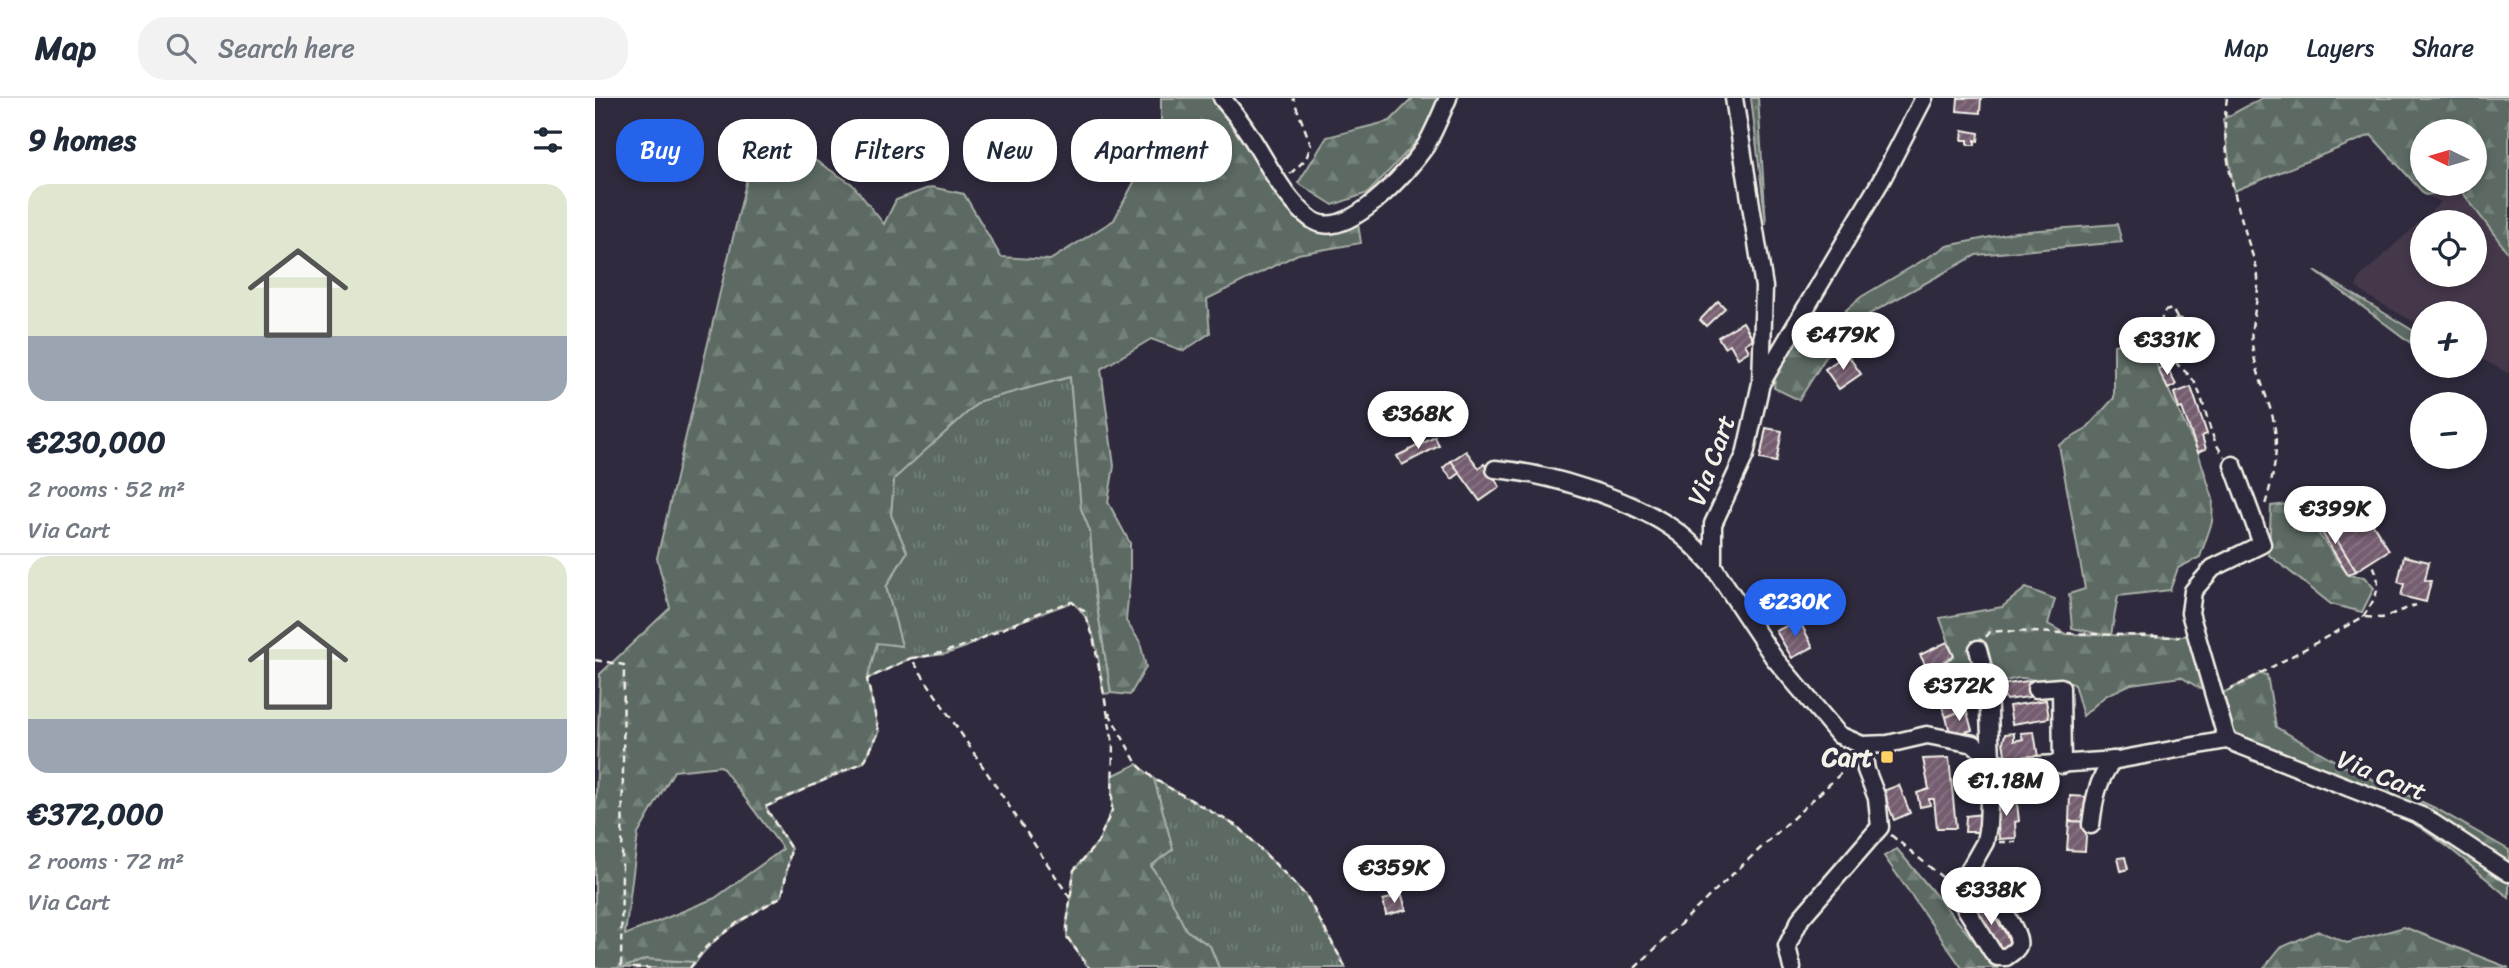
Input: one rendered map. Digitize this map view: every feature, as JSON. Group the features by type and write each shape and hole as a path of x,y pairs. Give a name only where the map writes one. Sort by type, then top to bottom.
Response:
{"street":[{"path":"1222,98 1245,128 1294,204 1314,222 1333,224 1352,218 1373,204 1425,146 1448,98"},
{"name":"Via Cart","path":"1713,566 1713,524 1745,455 1761,383 1764,287 1734,98"},
{"path":"1761,383 1882,178 1924,98"},
{"path":"1495,468 1523,471 1599,494 1639,510 1668,526 1692,544 1713,566 1774,658 1839,735 1863,745 1888,744 1927,735 1974,744 1991,760 2009,767 2113,760 2227,740 2190,613 2193,591 2213,568 2262,544 2233,466"},
{"path":"1970,869 2016,933 2018,948 2006,957 1997,957 1963,904 1961,893 1963,883 1970,869 1985,842 1991,760 1987,680 1978,649"},
{"path":"2036,689 2061,687 2062,765"},
{"name":"Via Cart","path":"2227,740 2424,817 2509,873"},
{"path":"1789,968 1787,946 1801,918 1880,827 1877,798 1867,770 1863,745"},
{"path":"2091,825 2094,796 2102,776 2113,760"}],"path":[{"path":"1279,182 1306,159 1311,145 1293,98"},
{"path":"2227,98 2223,119 2234,191 2257,272 2256,310 2251,341 2259,377 2272,414 2276,444 2275,471 2265,506"},
{"path":"2177,318 2172,309 2165,311 2159,326 2161,334 2172,357 2196,384 2215,442 2233,466"},
{"path":"2215,697 2363,617 2377,596 2377,572 2371,561"},
{"path":"690,968 706,947 716,939 782,896 790,849 765,807 864,762 879,732 867,680 911,658 956,650 997,630 1072,602 1084,611 1093,636 1113,743 1112,810 1098,842 1074,870 1070,898 1067,937 1089,968"},
{"path":"2363,617 2382,618 2416,605"},
{"path":"1978,649 1990,632 2002,631 2170,638 2197,635"},
{"path":"911,658 1070,898"},
{"path":"595,660 624,665 621,968"},
{"path":"1107,710 1137,764 1153,779 1240,828 1307,897 1346,968"},
{"path":"1635,968 1854,762 1863,745"},
{"path":"1880,827 1961,893"},
{"path":"633,968 650,968"}],"shaded area":[{"path":"2509,98 2509,374 2487,362 2487,301 2410,301 2410,319 2356,287 2360,277 2410,231 2410,287 2487,287 2487,210 2432,210 2441,202 2427,196 2487,196 2487,119 2431,119"},
{"path":"2410,125 2410,178 2371,135"}],"green space":[{"path":"1161,98 1214,98 1230,119 1161,119"},
{"path":"1413,98 1440,98 1420,138 1368,193 1333,205 1298,183 1327,137 1390,121"},
{"path":"1751,98 1758,98 1766,224"},
{"path":"2262,98 2509,98 2509,254 2487,225 2487,210 2476,210 2465,196 2487,196 2487,119 2410,119 2410,178 2371,135 2234,191 2223,119"},
{"path":"1232,122 1311,227 1358,223 1361,243 1298,254 1207,299 1210,333 1184,351 1151,339 1101,369 1114,466 1108,502 1130,543 1126,621 1140,642 1146,667 1130,695 1111,693 1095,593 1090,531 1081,509 1070,377 980,401 894,479 891,515 907,552 886,587 902,646 877,643 867,680 879,732 864,762 766,807 791,849 782,896 724,933 696,962 646,959 622,968 595,968 595,830 600,674 670,608 657,558 746,182 817,182 817,162 831,171 831,182 852,184 884,224 896,200 931,187 964,194 1001,257 1050,260 1114,220 1134,182 1232,182","holes":["721,766 783,849 715,898 625,935 638,834 674,771"]},
{"path":"2117,224 2122,242 1976,255 1844,328 1799,400 1774,388 1779,340 1820,282 1802,348 1861,297 1947,246 2015,232"},
{"path":"2315,271 2410,329 2410,342"},
{"path":"2144,338 2198,452 2213,499 2212,522 2200,557 2178,568 2170,590 2118,596 2111,635 2197,635 2202,653 2204,691 2181,677 2131,684 2105,696 2083,716 2074,684 2070,683 2023,678 1986,688 1969,689 1961,686 1953,680 1948,671 1947,660 1954,656 1940,618 2002,607 2026,588 2055,599 2048,624 2066,634 2104,635 2072,628 2069,594 2085,589 2059,445 2085,430 2114,398 2114,345"},
{"path":"1070,377 1081,508 1090,531 1095,593 1111,693 1104,694 1092,632 1081,610 1072,602 997,630 966,647 946,654 911,658 867,679 877,642 902,646 886,587 907,552 891,515 894,478 980,401"},
{"path":"2297,503 2348,575 2364,577 2374,588 2362,612 2331,604 2269,555 2271,506"},
{"path":"2260,674 2267,675 2276,727 2344,766 2435,808 2509,850 2509,898 2444,844 2402,817 2346,792 2250,760 2215,697"},
{"path":"1137,764 1154,779 1173,849 1151,866 1166,889 1186,930 1210,946 1219,968 1089,968 1067,937 1074,870 1098,842 1112,810 1112,776"},
{"path":"1154,779 1240,828 1307,897 1346,968 1219,968 1210,946 1186,930 1151,865 1173,849"},
{"path":"1897,849 1997,968 1962,968 1884,856"},
{"path":"2404,927 2509,968 2264,968 2280,948 2318,931 2347,943"},
{"path":"646,959 696,962 690,968 622,968"}],"building":[{"path":"1958,98 1981,98 1980,113 1957,111"},
{"path":"1963,130 1979,133 1975,145 1968,145 1968,140 1962,140"},
{"path":"1718,301 1725,308 1706,326 1700,320"},
{"path":"2177,318 2182,319 2190,342 2181,345 2173,322"},
{"path":"1743,322 1753,339 1745,344 1749,351 1738,358 1730,344 1724,347 1718,337"},
{"path":"1847,354 1861,374 1839,389 1825,369"},
{"path":"2166,365 2176,385 2168,389 2158,369"},
{"path":"2191,387 2207,434 2202,436 2206,449 2198,452 2174,393"},
{"path":"1766,428 1782,431 1776,462 1760,459"},
{"path":"1435,437 1439,446 1402,465 1397,456"},
{"path":"1466,451 1479,468 1484,464 1500,487 1480,501 1451,461"},
{"path":"1451,461 1460,473 1452,479 1443,468"},
{"path":"2353,492 2389,550 2356,571 2320,513"},
{"path":"2322,516 2356,571 2348,575 2314,520"},
{"path":"2404,556 2429,562 2425,580 2431,581 2426,602 2401,596 2404,584 2398,582"},
{"path":"1799,620 1813,647 1792,658 1776,631"},
{"path":"1947,642 1954,656 1928,670 1920,655"},
{"path":"1946,668 1954,683 1936,691 1929,675"},
{"path":"2035,680 2037,696 2006,700 2000,685"},
{"path":"1954,683 1966,709 1946,717 1936,691"},
{"path":"2046,700 2049,718 2012,724 2009,706"},
{"path":"1966,709 1972,730 1951,736 1946,717"},
{"path":"2034,732 2038,757 2006,760 2003,742 2005,734 2014,733 2014,741 2023,739 2021,733"},
{"path":"1949,758 1956,828 1937,828 1934,799 1929,799 1930,805 1920,807 1917,793 1929,789 1923,759"},
{"path":"1899,785 1910,813 1894,820 1883,791"},
{"path":"2012,796 2011,803 2017,803 2019,821 2015,822 2016,838 1999,839 1998,822 1992,823 1992,812 1998,812 1997,797"},
{"path":"2070,796 2089,797 2087,822 2069,821"},
{"path":"1983,814 1981,832 1965,832 1966,816"},
{"path":"2069,821 2087,822 2085,851 2067,850"},
{"path":"2125,857 2128,869 2121,871 2118,858"},
{"path":"1402,895 1406,910 1386,915 1383,900"},
{"path":"1980,900 2015,944 2001,954 1968,910"}],"place":[{"name":"Cart","path":"1887,757"}]}
